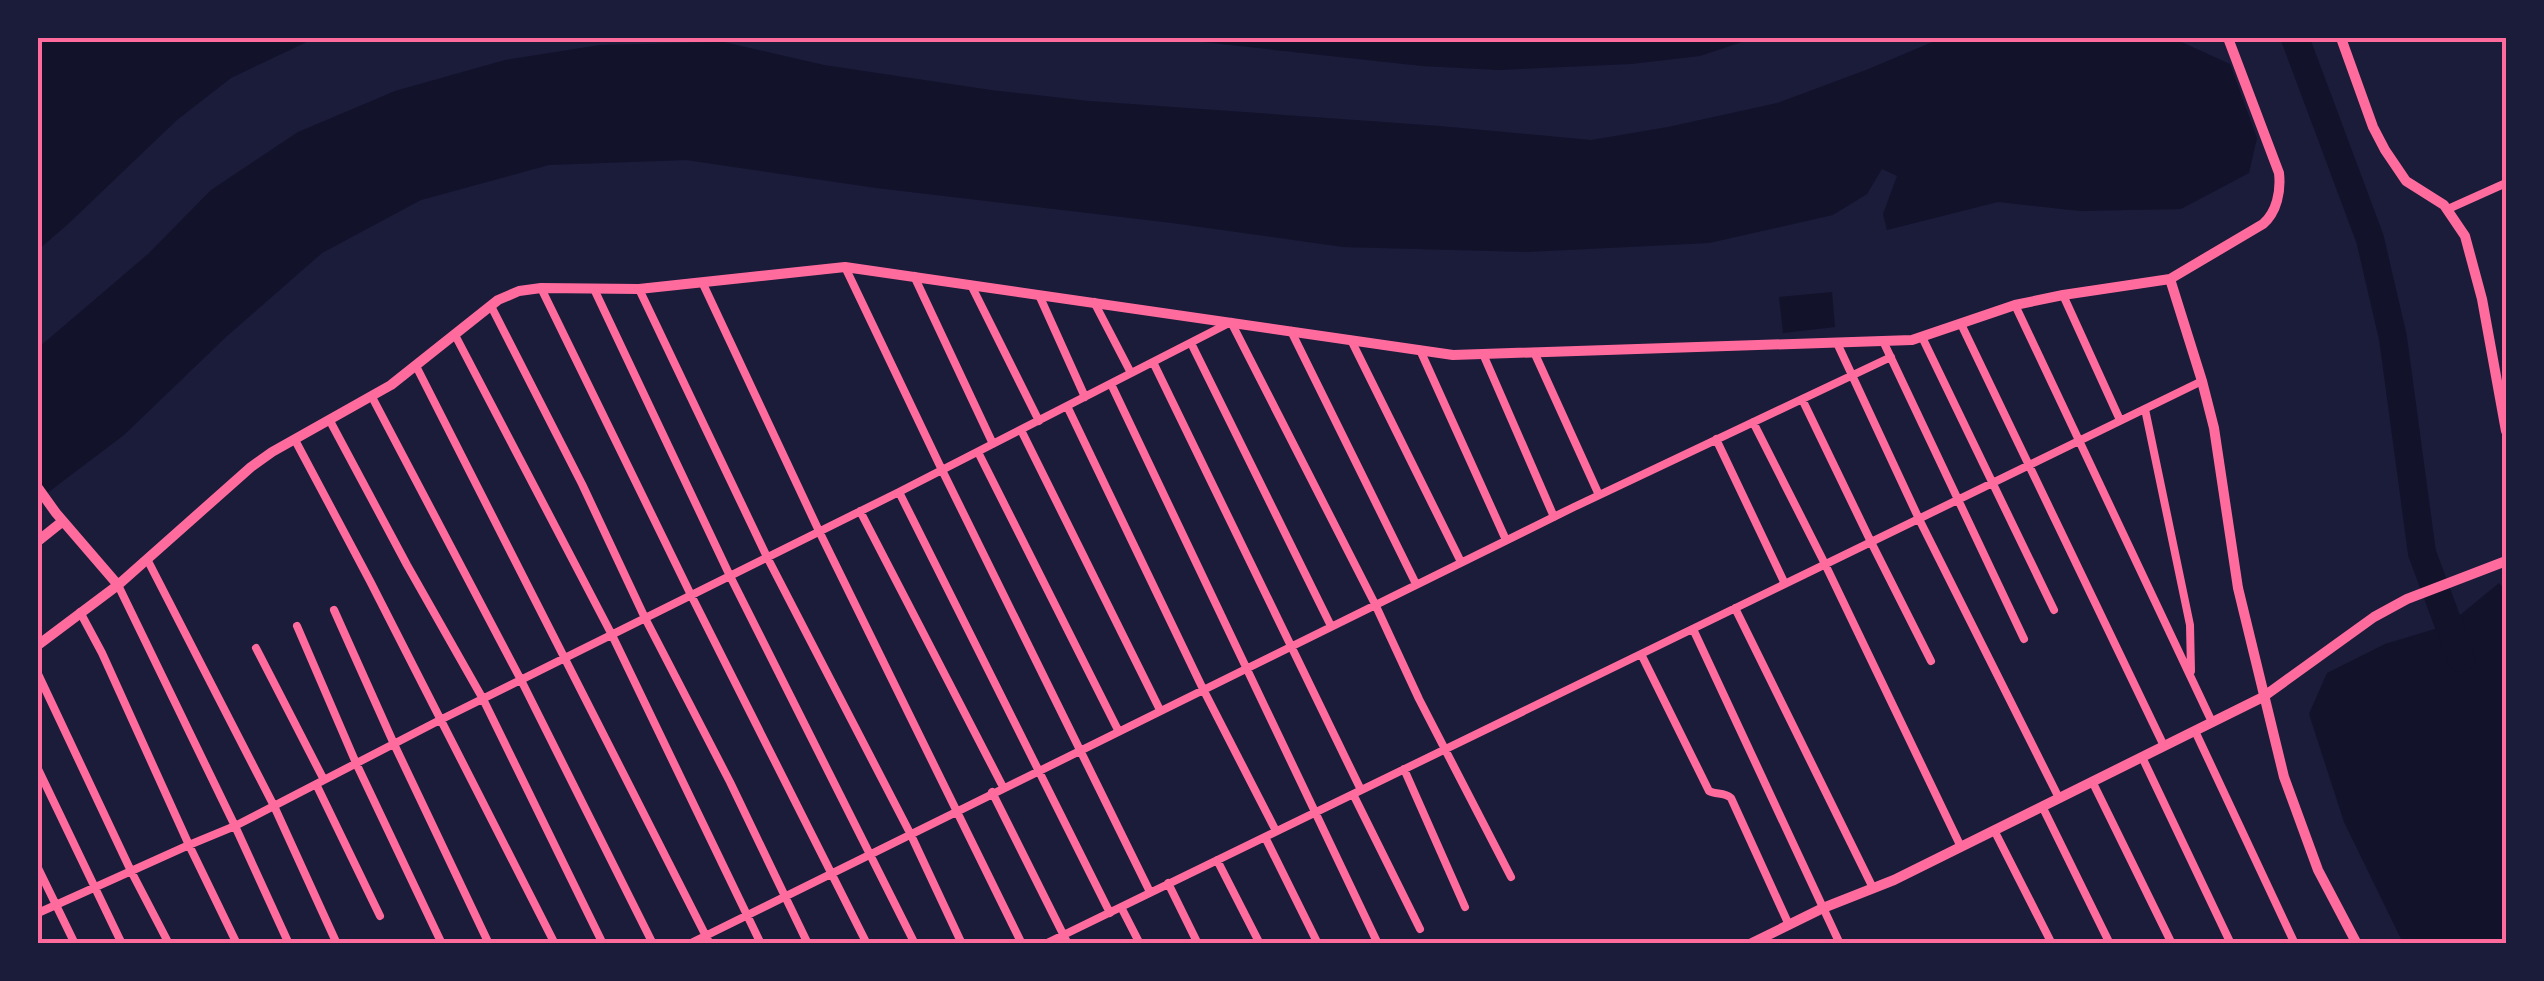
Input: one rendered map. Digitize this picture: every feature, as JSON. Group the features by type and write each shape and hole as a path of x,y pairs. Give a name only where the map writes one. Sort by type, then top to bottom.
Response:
{"street":[{"path":"38,645 118,584 234,480 272,452 372,396 510,294 541,288 639,289 846,267 1454,355 1912,340 2014,305 2170,279 2263,224 2274,212 2280,173 2228,38"},
{"path":"2341,38 2373,128 2385,150 2406,181 2448,209 2465,236 2482,298 2506,430"},
{"path":"2448,209 2506,183"},
{"path":"846,267 1150,892"},
{"path":"914,276 993,444"},
{"path":"2170,279 2214,428 2238,588 2284,778 2318,870 2357,944"},
{"path":"703,284 819,531 1022,944"},
{"path":"971,285 1039,421"},
{"path":"541,288 867,944"},
{"path":"594,289 730,576 915,944"},
{"path":"639,289 962,944"},
{"path":"1039,294 1085,397"},
{"path":"2063,295 2120,420"},
{"path":"1094,302 1131,374"},
{"path":"2014,305 2212,722"},
{"path":"491,306 808,944"},
{"path":"38,914 236,826 1231,322"},
{"path":"1231,322 1511,877"},
{"path":"1961,324 2164,746"},
{"path":"1291,331 1416,584"},
{"path":"455,335 612,634 760,944"},
{"path":"1922,337 2054,610"},
{"path":"1351,340 1461,562"},
{"path":"1883,342 2024,638"},
{"path":"1191,343 1331,626"},
{"path":"1837,343 1919,519 2058,798"},
{"path":"1420,350 1506,540"},
{"path":"1534,352 1599,495"},
{"path":"1483,354 1554,517"},
{"path":"689,944 708,939 747,914 1506,540 1891,357"},
{"path":"1153,362 1291,646 1420,929"},
{"path":"416,366 708,939"},
{"path":"1045,944 1066,939 1150,892 2202,381"},
{"path":"1110,384 1378,944"},
{"path":"372,396 653,944"},
{"path":"1802,399 1931,660"},
{"path":"1067,406 1276,831"},
{"path":"2145,409 2190,625 2192,675"},
{"path":"330,420 483,699 603,944"},
{"path":"1753,422 1961,847"},
{"path":"1020,430 1160,710"},
{"path":"1716,439 1785,584"},
{"path":"294,440 554,944"},
{"path":"978,452 1118,730"},
{"path":"38,488 118,584 289,944"},
{"path":"898,492 1110,913"},
{"path":"860,511 1003,787"},
{"path":"38,541 59,517"},
{"path":"147,560 274,806 337,944"},
{"path":"1750,944 1961,847 2263,697 2374,617 2407,599 2506,561"},
{"path":"1735,608 1873,888"},
{"path":"334,610 489,944"},
{"path":"80,612 238,944"},
{"path":"298,626 356,764 442,944"},
{"path":"1693,629 1840,944"},
{"path":"256,648 380,916"},
{"path":"1641,654 1708,791 1731,798 1789,924"},
{"path":"38,674 169,944"},
{"path":"2195,731 2295,944"},
{"path":"2142,757 2231,944"},
{"path":"38,769 122,944"},
{"path":"1404,769 1464,907"},
{"path":"2092,782 2172,944"},
{"path":"992,792 1066,939"},
{"path":"2042,806 2110,944"},
{"path":"1994,830 2050,940"},
{"path":"1266,837 1318,944"},
{"path":"1218,860 1260,944"},
{"path":"38,868 74,944"},
{"path":"1168,884 1198,944"},
{"path":"1121,907 1140,944"}],"shaded area":[{"path":"38,38 315,38 231,78 177,120 38,250"},
{"path":"1166,38 1754,38 1700,56 1631,64 1499,70 1422,66"},
{"path":"1942,38 2177,40 2230,64 2257,138 2249,173 2181,209 2080,211 1998,202 1887,230 1883,214 1897,176 1882,169 1867,194 1833,215 1709,243 1527,252 1343,247 686,160 549,165 421,200 322,253 226,337 124,435 38,500 38,348 148,254 211,190 298,132 395,91 505,60 600,45 724,42 824,65 991,90 1591,140 1777,103"},
{"path":"1832,292 1835,327 1783,333 1779,297"},
{"path":"2499,583 2506,592 2506,943 2403,943 2344,822 2309,714 2327,673 2385,644 2448,625"}],"waterway":[{"path":"2295,38 2370,239 2393,338 2422,553 2461,658"}]}
